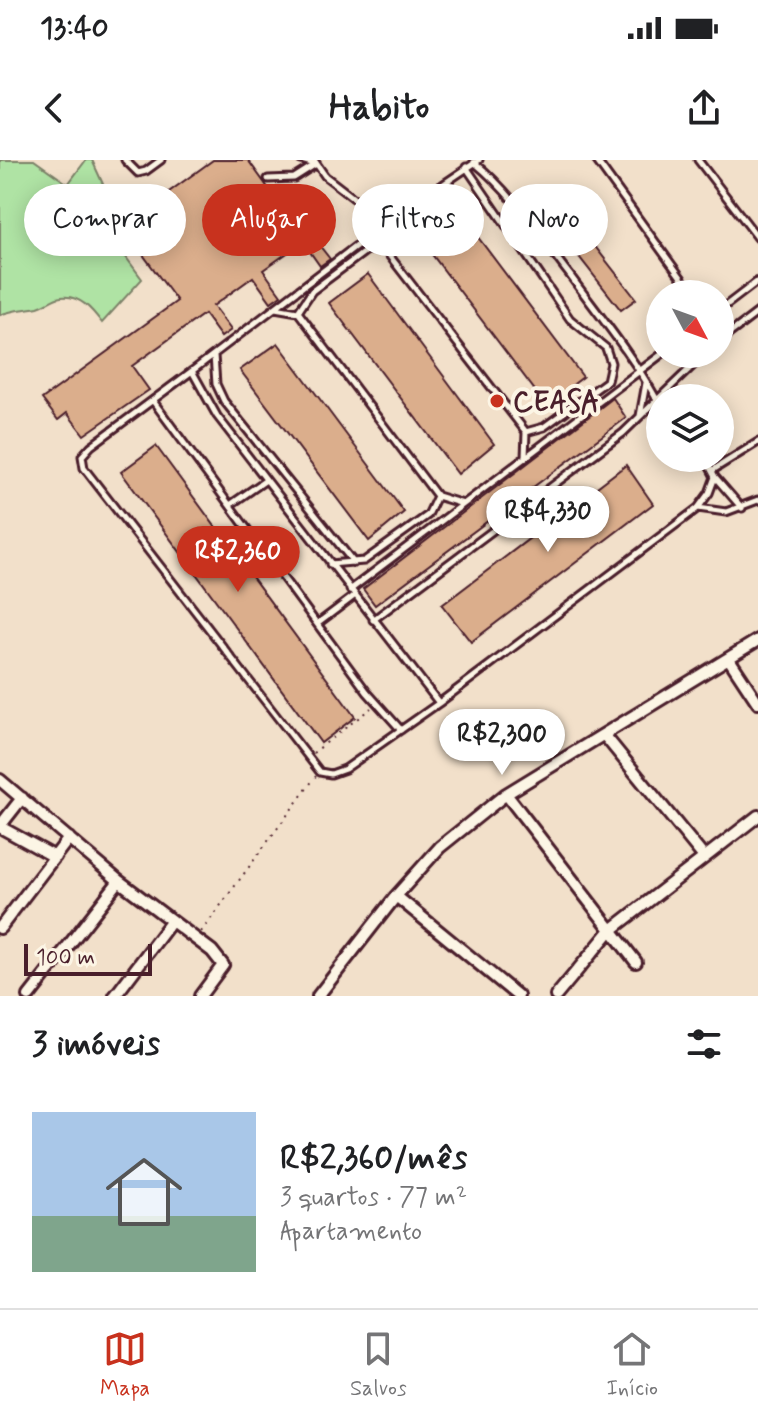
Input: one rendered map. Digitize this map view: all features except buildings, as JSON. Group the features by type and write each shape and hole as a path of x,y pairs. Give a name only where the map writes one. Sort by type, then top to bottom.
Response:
{"street":[{"path":"318,996 396,896 440,847 506,794 758,640"},
{"path":"729,659 758,703"},
{"path":"605,736 703,856"},
{"path":"0,780 119,881 171,922 197,938 223,965 200,996"},
{"path":"506,794 636,962"},
{"path":"22,798 0,826 55,857"},
{"path":"556,996 610,931 758,816"},
{"path":"0,928 69,838"},
{"path":"29,996 119,881"},
{"path":"396,896 518,996"},
{"path":"115,996 171,922"}],"lane":[{"path":"125,160 138,173 161,160"},
{"path":"301,160 315,162 325,176 352,197"},
{"path":"596,160 683,280"},
{"path":"698,160 758,238"},
{"path":"442,184 476,161 505,190 641,370 648,384"},
{"path":"268,179 294,178 315,162"},
{"path":"466,167 570,319 606,348 611,363 607,381 544,427 526,432"},
{"path":"352,249 91,446 82,456 84,468 306,758 320,772 331,774 345,769 439,703 698,508 709,493 715,477"},
{"path":"298,312 312,291 359,256"},
{"path":"390,256 526,432 525,458"},
{"path":"734,299 758,281"},
{"path":"274,308 298,312 437,496 463,504"},
{"path":"734,330 758,312"},
{"path":"606,348 618,341"},
{"path":"214,354 216,384 224,401 354,563"},
{"path":"350,590 646,366"},
{"path":"675,384 689,368"},
{"path":"192,371 217,416 439,703"},
{"path":"639,417 646,381"},
{"path":"153,401 317,624 401,730"},
{"path":"373,620 611,442 646,412"},
{"path":"734,457 758,442"},
{"path":"714,472 742,508"},
{"path":"230,505 266,480"},
{"path":"330,564 364,561 428,515 437,496"},
{"path":"698,508 726,512 758,500"},
{"path":"317,624 354,596"}],"path":[{"path":"306,758 377,703"},
{"path":"197,938 290,808 320,772"}],"green space":[{"path":"0,160 34,160 68,184 24,184 24,256 125,256 142,279 102,323 85,304 68,297 0,315"},
{"path":"86,160 92,160 103,184 68,184"}],"place":[{"name":"CEASA","path":"497,401"}]}
